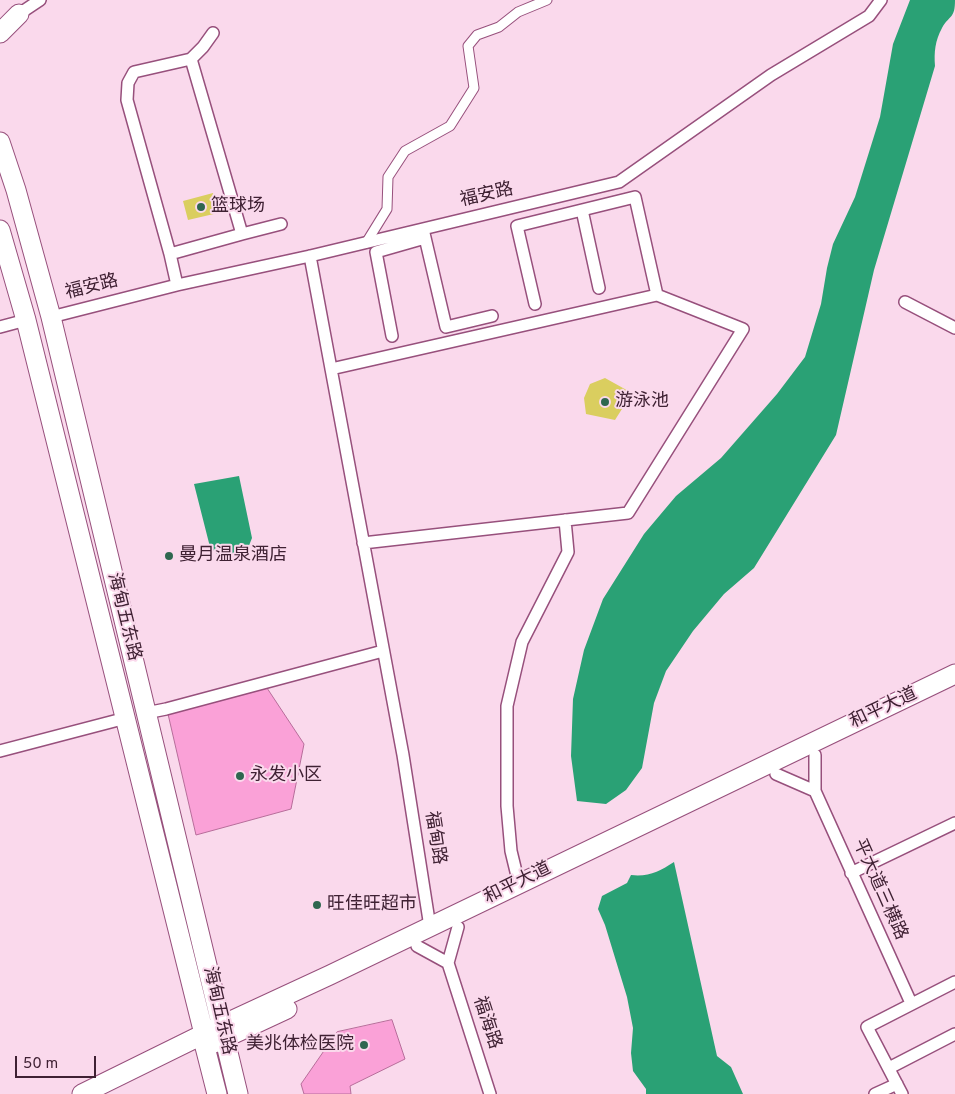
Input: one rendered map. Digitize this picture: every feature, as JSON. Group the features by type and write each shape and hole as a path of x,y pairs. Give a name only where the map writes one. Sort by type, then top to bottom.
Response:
{"main road":[{"path":"0,12 19,14"},
{"path":"0,32 19,14"},
{"name":"海甸五东路","path":"0,142 16,190 51,317 238,1094"},
{"name":"海甸五东路","path":"0,230 26,320 126,718 217,1094"},
{"name":"和平大道","path":"110,1094 223,1031 430,926 955,674"},
{"name":"和平大道","path":"223,1031 458,927 955,688"},
{"name":"和平大道","path":"82,1094 205,1041"}],"street":[{"path":"19,14 40,0"},
{"path":"366,242 387,209 388,177 405,151 450,126 474,88 468,46 476,35 499,27 518,12 546,0"},
{"name":"福安路","path":"51,317 177,285 366,242 424,234 619,182 771,75 869,16 881,0"},
{"path":"177,285 127,100 128,83 134,72 191,58 214,33"},
{"path":"191,58 242,234"},
{"path":"535,304 518,226 635,197 657,295"},
{"path":"582,210 599,288"},
{"path":"170,254 281,224"},
{"path":"392,336 376,252 424,234 446,327 492,316"},
{"name":"福甸路","path":"310,256 403,755 430,926"},
{"path":"331,369 657,295 744,329 628,513 363,543"},
{"path":"905,302 955,328"},
{"path":"0,328 26,320"},
{"path":"520,884 511,851 507,806 507,706 522,642 568,552 565,520"},
{"path":"146,713 383,650"},
{"path":"0,751 126,718"},
{"path":"776,774 815,791 815,755"},
{"name":"平大道三横路","path":"815,791 911,1003"},
{"path":"851,873 955,823"},
{"path":"417,946 448,963 458,927"},
{"name":"福海路","path":"448,963 490,1094"},
{"path":"876,1094 900,1089 867,1027 955,982"},
{"path":"889,1068 955,1034"}],"shaded area":[{"path":"910,0 955,0 954,10 952,16 942,28 936,42 935,66 874,270 836,435 754,568 724,594 693,631 666,671 654,703 642,768 626,790 606,804 577,801 571,756 573,699 584,650 603,599 644,534 676,496 721,458 777,394 805,357 821,304 833,244 855,197 880,117 893,44"},
{"name":"篮球场","path":"213,193 218,213 188,220 183,201"},
{"name":"游泳池","path":"605,378 632,393 615,420 586,414 584,398 590,384"},
{"path":"239,476 252,538 246,553 223,560 210,547 194,484"},
{"path":"674,862 717,1056 731,1067 743,1094 646,1094 646,1089 633,1071 631,1053 633,1028 627,997 605,925 598,909 602,896 627,883 631,875 654,873"}],"building":[{"name":"永发小区","path":"267,688 304,744 291,809 196,835 168,714"},
{"name":"美兆体检医院","path":"392,1020 405,1059 350,1086 351,1094 304,1094 301,1084 337,1032"}],"place":[{"name":"篮球场","path":"201,207"},
{"name":"游泳池","path":"605,402"},
{"name":"曼月温泉酒店","path":"169,556"},
{"name":"永发小区","path":"240,776"},
{"name":"旺佳旺超市","path":"317,905"},
{"name":"美兆体检医院","path":"364,1045"}]}
